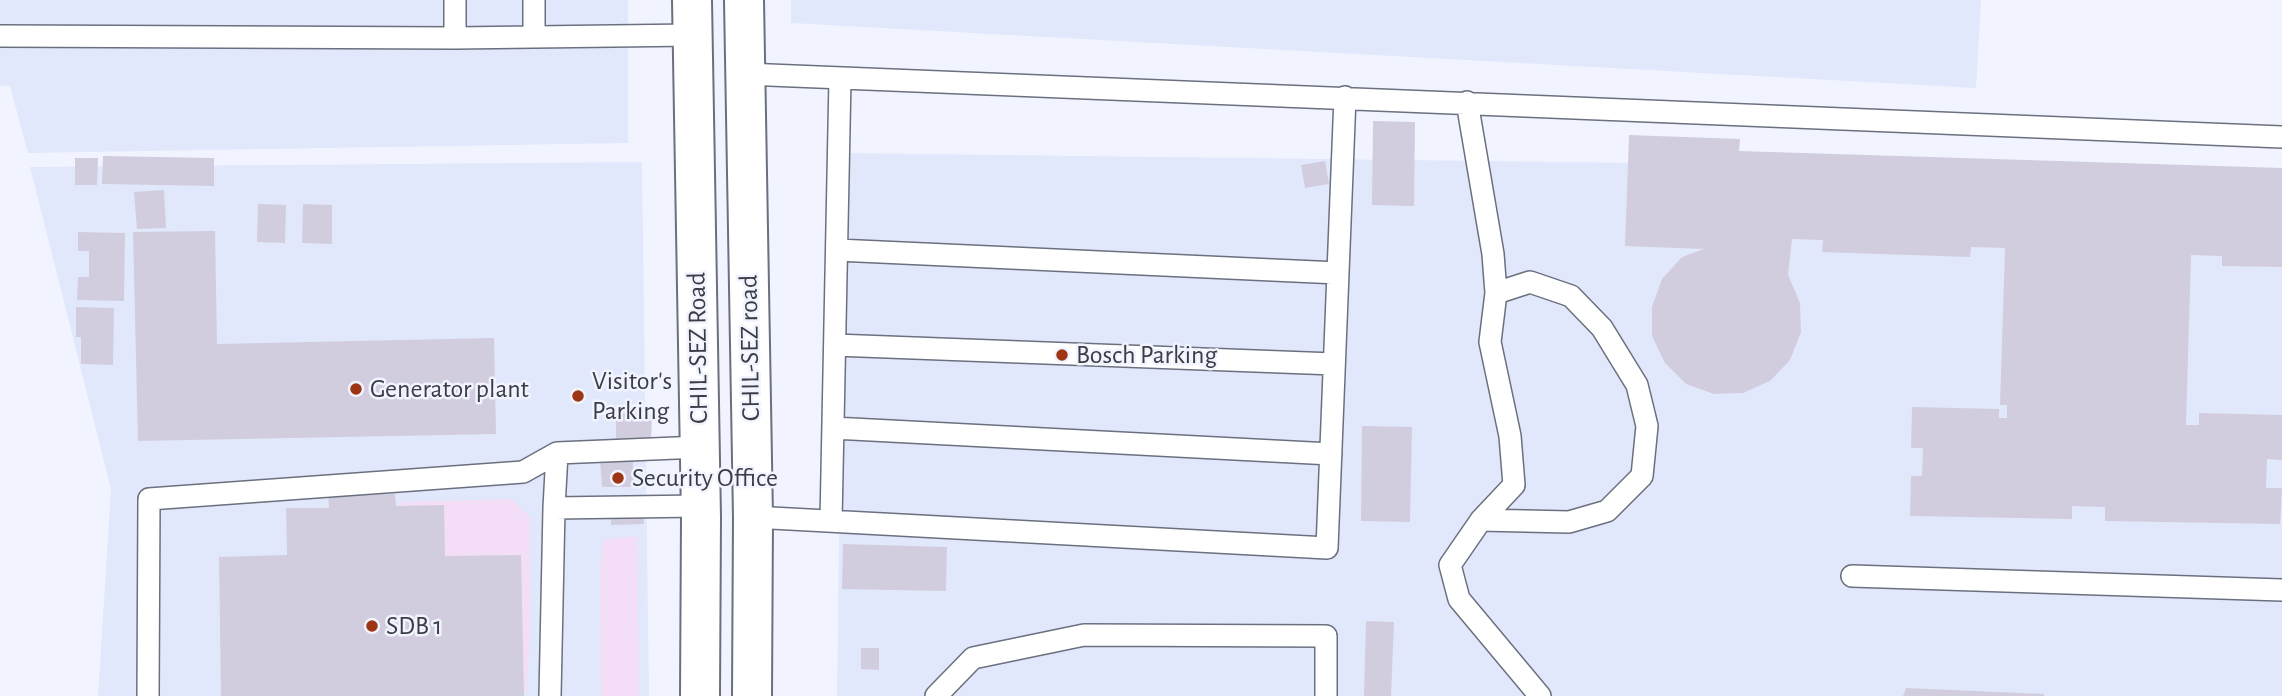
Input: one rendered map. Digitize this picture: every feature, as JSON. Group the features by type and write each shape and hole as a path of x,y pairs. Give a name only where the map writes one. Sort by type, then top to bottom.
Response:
{"street":[{"name":"CHIL-SEZ road","path":"744,0 752,696"},
{"name":"CHIL-SEZ Road","path":"693,18 701,506 700,696"}],"lane":[{"path":"455,0 456,38"},
{"path":"534,0 534,37"},
{"path":"0,36 534,37 693,18"},
{"path":"745,74 2282,137"},
{"path":"831,521 840,78"},
{"path":"752,517 1327,548 1345,97"},
{"path":"1467,102 1493,254 1496,293 1490,342 1510,436 1514,485 1481,520 1450,565 1459,599 1540,696"},
{"path":"837,250 1338,273"},
{"path":"1481,520 1569,522 1607,511 1643,476 1647,426 1637,385 1602,328 1571,296 1530,282 1496,293"},
{"path":"835,345 1334,364"},
{"path":"832,428 1331,454"},
{"path":"148,696 149,499 523,472 557,453 700,447"},
{"path":"550,696 557,453"},
{"path":"554,509 701,506"},
{"path":"1852,576 2282,590"},
{"path":"936,696 972,658 1084,635 1326,636 1326,696"}],"shaded area":[{"path":"0,0 628,0 628,143 28,153 10,86 0,86"},
{"path":"791,0 1981,0 1976,88 791,23"},
{"path":"844,153 2282,171 2282,696 837,696"},
{"path":"642,162 649,696 98,696 111,489 30,167"},
{"path":"512,499 530,517 530,642 526,691 523,696 398,557 401,502"},
{"path":"637,536 639,696 601,696 600,568 604,539"}],"building":[{"path":"1373,121 1415,122 1414,206 1372,205"},
{"path":"1629,135 1740,139 1739,151 2282,168 2282,267 2222,266 2222,256 2191,255 2186,425 2199,425 2199,413 2282,415 2282,460 2267,459 2266,488 2282,488 2280,524 2105,521 2105,507 2072,506 2072,519 1910,516 1911,476 1922,476 1923,448 1911,448 1912,407 1999,409 1999,418 2007,418 2007,405 2000,405 2005,248 1971,247 1970,257 1822,252 1823,240 1792,239 1788,275 1800,303 1801,332 1790,360 1770,381 1743,393 1714,394 1686,384 1665,363 1652,336 1652,307 1662,279 1682,257 1704,249 1625,246"},
{"path":"103,156 214,158 214,186 102,184"},
{"path":"75,158 98,158 97,185 75,185"},
{"path":"1325,161 1329,184 1305,188 1301,165"},
{"path":"164,190 166,228 137,229 134,192"},
{"path":"258,204 286,205 285,243 257,242"},
{"path":"303,204 332,205 332,244 302,243"},
{"name":"Generator plant","path":"215,231 217,344 494,338 496,434 138,441 133,232"},
{"path":"78,232 125,233 124,301 77,300 78,277 89,277 89,251 78,251"},
{"path":"76,307 114,308 113,365 81,364 81,337 76,337"},
{"path":"616,413 652,414 651,444 616,444"},
{"path":"1362,426 1412,427 1410,522 1361,521"},
{"name":"Security Office","path":"600,460 633,461 633,487 602,487"},
{"name":"SDB 1","path":"395,494 396,506 444,505 445,556 521,555 524,696 221,696 219,557 287,555 286,508 329,508 328,495"},
{"path":"644,501 644,524 611,525 611,502"},
{"path":"843,544 947,547 946,591 842,589"},
{"path":"1366,621 1394,622 1391,696 1364,696"},
{"path":"861,648 879,648 879,670 861,669"},
{"path":"1906,688 2044,694 2044,696 1903,696"}],"place":[{"name":"Bosch Parking","path":"1062,355"},
{"name":"Generator plant","path":"356,389"},
{"name":"Visitor's Parking","path":"578,396"},
{"name":"Security Office","path":"618,478"},
{"name":"SDB 1","path":"372,626"}]}
